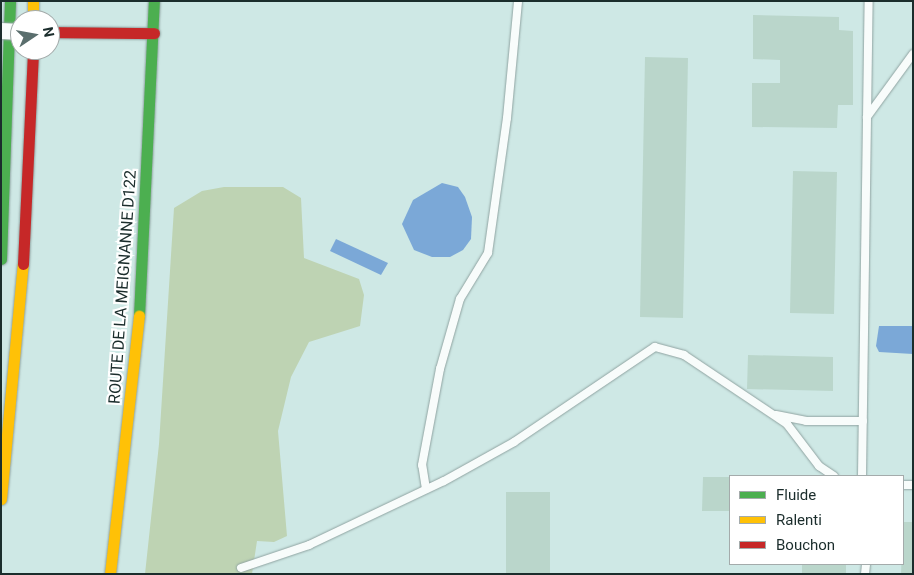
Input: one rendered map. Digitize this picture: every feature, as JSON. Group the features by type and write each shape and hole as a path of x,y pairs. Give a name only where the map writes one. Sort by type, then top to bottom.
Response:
{"main road":[{"path":"1,259 10,1"},
{"name":"ROUTE DE LA MEIGNANNE D122","path":"110,574 137,360 154,33 154,1"},
{"path":"60,32 154,33"},
{"path":"1,499 22,294 33,60"}],"lane":[{"path":"426,489 422,465 440,369 460,299 488,253 507,118 518,1"},
{"path":"862,475 869,1"},
{"path":"867,117 913,54"},
{"path":"241,568 309,545 426,489 514,442 655,347 684,355 787,424 819,466 832,475"},
{"path":"765,411 806,421 863,421"}],"green space":[{"path":"224,187 283,187 301,198 304,258 359,279 364,295 360,326 309,342 291,377 278,431 287,536 274,542 257,541 252,574 145,574 159,444 174,208 202,191"}],"water":[{"path":"442,183 458,187 465,197 472,217 471,239 463,250 450,257 432,257 414,250 402,224 413,200"},
{"path":"336,239 388,263 381,275 330,251"},
{"path":"879,326 913,326 913,354 879,352 876,346"}],"building":[{"path":"753,15 839,17 839,30 853,31 853,105 838,105 837,128 752,127 752,83 780,83 780,60 753,59"},
{"path":"645,57 688,58 683,318 640,317"},
{"path":"793,171 837,172 834,314 790,313"},
{"path":"748,355 833,357 833,391 747,389"},
{"path":"703,477 729,477 729,511 702,511"},
{"path":"506,492 550,492 550,574 506,574"},
{"path":"904,522 913,522 913,574 901,574 901,565 904,565"},
{"path":"802,565 846,565 846,574 802,574"}],"traffic: fast":[{"path":"1,259 10,1"},
{"path":"139,316 154,1"}],"traffic: slow":[{"path":"33,1 33,10"},
{"path":"1,499 23,264"},
{"path":"110,574 139,316"}],"traffic: jam":[{"path":"60,32 154,33"},
{"path":"23,264 33,60"}]}
